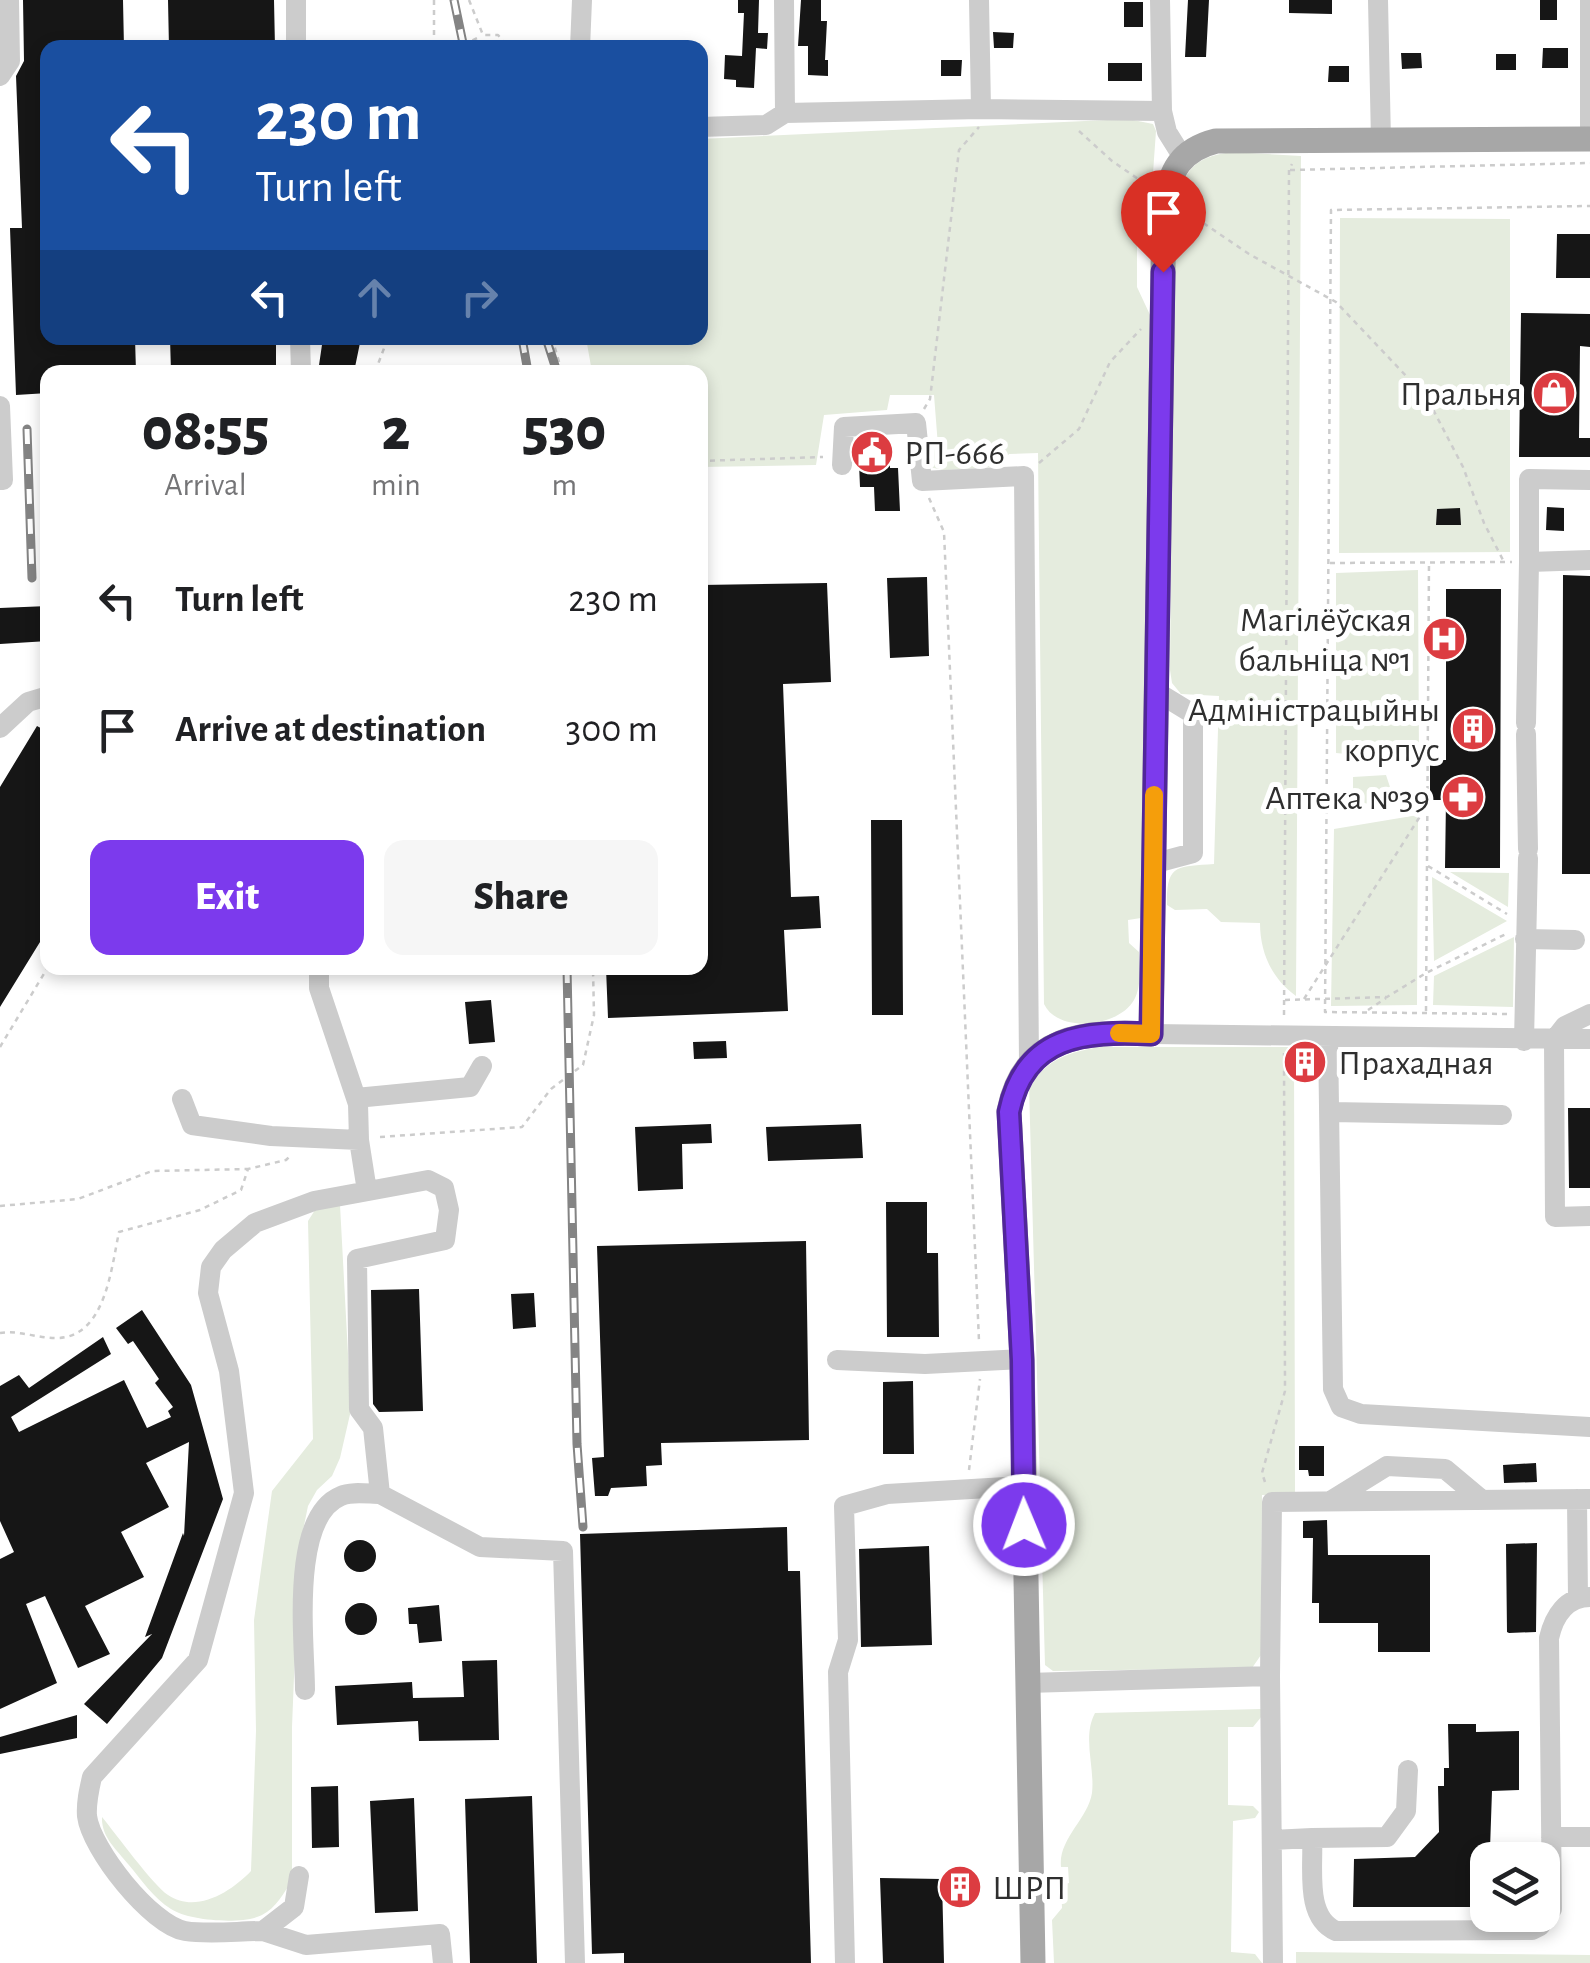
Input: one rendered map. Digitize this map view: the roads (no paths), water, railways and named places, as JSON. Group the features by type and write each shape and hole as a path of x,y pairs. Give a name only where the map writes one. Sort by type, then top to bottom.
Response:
{"main road":[{"path":"1034,1963 1022,1360 1009,1112 1014,1088 1029,1064 1056,1042 1111,1032 1151,1034 1162,306 1170,178 1182,156 1198,146 1216,142 1590,138"}],"street":[{"path":"0,76 10,61 10,0"},
{"path":"296,0 296,40"},
{"path":"580,40 582,0"},
{"path":"784,0 785,113"},
{"path":"979,0 981,108"},
{"path":"1160,0 1162,111 1167,132 1182,156"},
{"path":"1378,0 1381,140"},
{"path":"1590,0 1590,138"},
{"path":"708,127 766,125 785,113 981,108 1162,111"},
{"path":"0,406 0,480"},
{"path":"842,461 844,427 916,423 922,481 1024,476 1029,1064"},
{"path":"1524,1040 1528,479 1590,480"},
{"path":"1529,562 1590,560"},
{"path":"1152,864 1194,853 1193,714 1156,692"},
{"path":"0,728 28,702 40,698"},
{"path":"1525,932 1575,940"},
{"path":"319,975 319,988 356,1098 367,1191"},
{"path":"1590,1014 1565,1026 1554,1040 1555,1216 1590,1216"},
{"path":"1151,1034 1590,1039"},
{"path":"1328,1036 1333,1389 1341,1407 1361,1414 1590,1426"},
{"path":"356,1098 470,1087 482,1066"},
{"path":"182,1099 192,1125 359,1140"},
{"path":"1331,1112 1502,1114"},
{"path":"380,1494 373,1428 359,1409 357,1258 445,1240 449,1210 444,1188 428,1180 314,1201 254,1222 223,1250 211,1267 208,1293 229,1371 244,1493 198,1660 92,1777 87,1818 102,1854 147,1909 183,1931 263,1931 306,1945 440,1934 443,1963"},
{"path":"837,1360 925,1364 1022,1360"},
{"path":"1330,1500 1386,1466 1446,1469 1482,1500"},
{"path":"845,1963 838,1672 848,1640 844,1506 887,1494 1024,1486"},
{"path":"305,1690 305,1555 312,1527 325,1508 342,1495 380,1494 480,1548 564,1552 574,1963"},
{"path":"1274,1963 1272,1502 1584,1500 1584,1598 1553,1619 1549,1638 1552,1909 1540,1926 1532,1930 1336,1931 1326,1926 1315,1909 1312,1838"},
{"path":"1027,1683 1270,1676"},
{"path":"1272,1840 1387,1836 1406,1811 1408,1770"},
{"path":"1551,1837 1590,1836"},
{"path":"263,1931 294,1907 299,1876"}],"railway":[{"path":"454,0 462,40"},
{"path":"523,345 527,365"},
{"path":"548,345 555,365"},
{"path":"27,429 32,578"},
{"path":"567,975 577,1444 583,1527"}],"place":[{"name":"Пральня","path":"1554,393"},
{"name":"РП-666","path":"872,452"},
{"name":"Магілёўская бальніца №1","path":"1444,639"},
{"name":"Адміністрацыйны корпус","path":"1473,729"},
{"name":"Аптека №39","path":"1463,797"},
{"name":"Прахадная","path":"1305,1062"},
{"name":"ШРП","path":"960,1887"}]}
